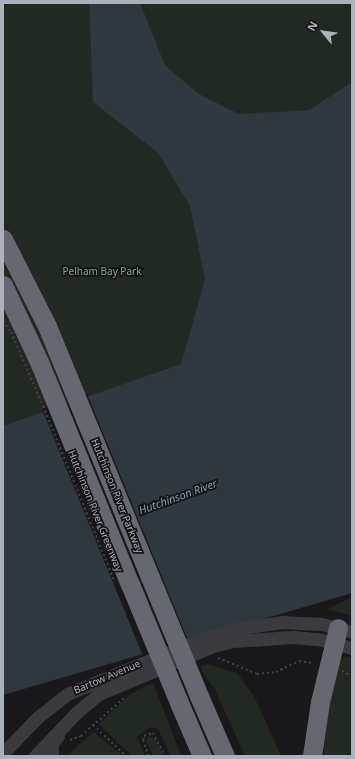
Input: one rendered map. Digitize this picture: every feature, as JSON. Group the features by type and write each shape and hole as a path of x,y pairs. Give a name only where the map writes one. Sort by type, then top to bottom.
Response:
{"highway":[{"name":"Hutchinson River Parkway","path":"3,239 35,302 225,756"},
{"name":"Hutchinson River Parkway","path":"3,285 10,315 202,756"},
{"path":"312,756 316,720 328,666 344,638"}],"street":[{"path":"163,660 233,641 293,637 344,638"},
{"name":"Bartow Avenue","path":"35,756 83,706 107,690 163,660"},
{"name":"Bartow Avenue","path":"3,754 38,717 67,694 163,660"},
{"path":"52,756 52,743 107,690"}],"path":[{"name":"Hutchinson River Greenway","path":"10,315 11,332 117,586"},
{"path":"212,658 226,660 257,674 276,672 300,661 328,666 352,676"},
{"path":"74,739 93,725 128,694"},
{"path":"93,725 126,756"},
{"path":"149,756 143,740 144,736 153,733 165,756"}],"green space":[{"name":"Pelham Bay Park","path":"3,3 352,3 352,327 3,426"},
{"path":"352,598 352,616 327,609 346,600"},
{"path":"346,656 352,657 352,756 324,756 324,733 339,661"},
{"path":"207,664 237,673 255,698 281,756 245,756 215,690 202,671 201,666"},
{"path":"153,683 181,756 171,756 158,729 150,727 137,737 145,756 132,756 99,724 130,694"},
{"path":"94,732 95,733 123,756 66,756"},
{"path":"148,736 156,739 164,756 153,756 146,741"}],"water":[{"name":"Hutchinson River","path":"89,3 140,3 165,65 199,94 239,114 309,110 352,82 352,593 3,695 3,426 181,364 205,279 190,206 158,153 93,102"}],"pier":[{"path":"87,394 189,643 143,656 42,409"}]}
